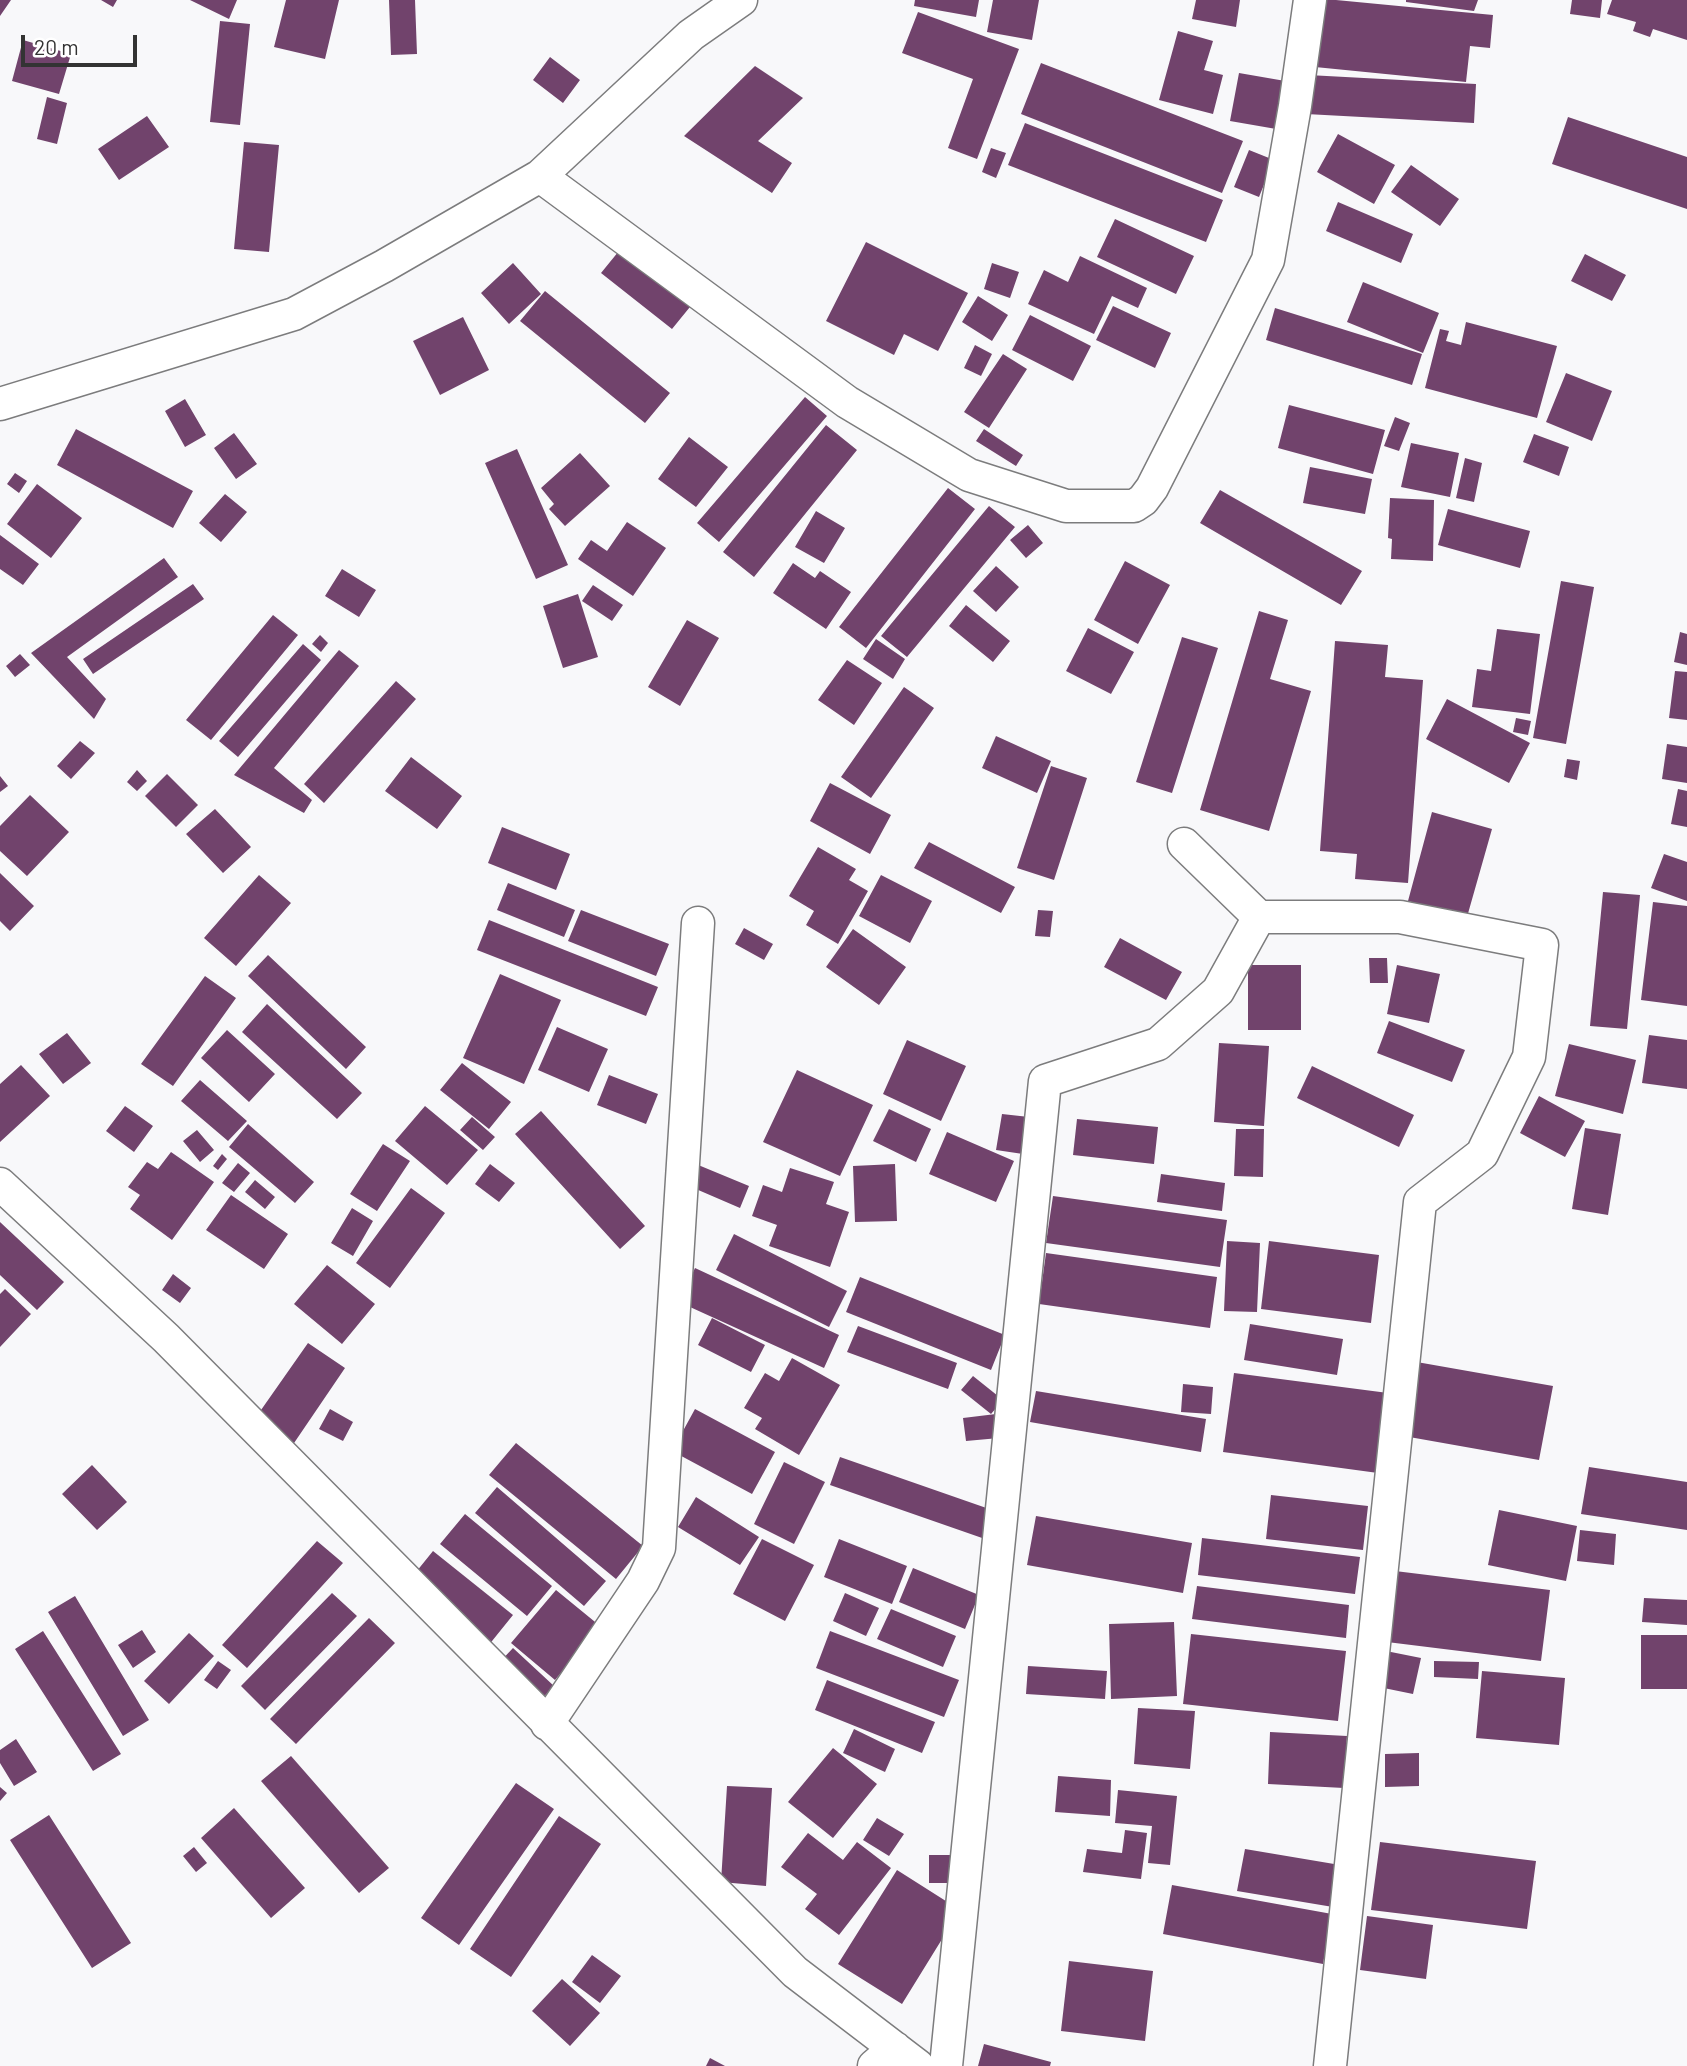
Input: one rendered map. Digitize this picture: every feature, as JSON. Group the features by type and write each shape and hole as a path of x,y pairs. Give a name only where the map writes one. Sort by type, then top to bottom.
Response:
{"street":[{"path":"0,404 294,313 384,267 540,176 691,34 741,0"},
{"path":"540,176 847,402 970,475 1066,506 1134,506 1143,500 1152,488 1268,260 1310,0"},
{"path":"1184,844 1259,917 1400,917 1542,945 1528,1057 1517,1081 1482,1154 1420,1202 1330,2066"},
{"path":"946,2066 1045,1081 1158,1044 1218,991 1259,917"},
{"path":"547,1724 643,1581 659,1548 698,923"},
{"path":"0,1184 166,1338 795,1972 896,2060"}],"building":[{"path":"0,0 11,0 0,16"},
{"path":"101,0 117,0 113,7"},
{"path":"190,0 237,0 229,19"},
{"path":"286,0 339,0 325,59 274,47"},
{"path":"389,0 415,0 417,54 391,55"},
{"path":"915,0 979,0 976,17 914,6"},
{"path":"993,0 1039,0 1032,40 987,32"},
{"path":"1196,0 1240,0 1236,27 1192,19"},
{"path":"1312,0 1493,15 1490,48 1470,46 1466,82 1305,66"},
{"path":"1406,0 1478,0 1474,11"},
{"path":"1572,0 1602,0 1600,18 1570,14"},
{"path":"1612,0 1687,0 1687,40 1653,29 1650,37 1633,31 1636,22 1607,14"},
{"path":"918,12 1019,49 977,159 948,148 973,79 902,53"},
{"path":"220,21 250,24 240,125 210,122"},
{"path":"1178,31 1213,41 1204,70 1223,75 1213,114 1159,100"},
{"path":"23,40 71,54 59,94 12,81"},
{"path":"550,57 580,80 563,103 533,80"},
{"path":"1041,63 1243,141 1222,193 1021,114"},
{"path":"755,66 803,98 758,141 792,163 772,193 684,136"},
{"path":"1239,73 1291,82 1282,130 1230,121"},
{"path":"1308,75 1476,84 1474,123 1306,114"},
{"path":"47,97 67,103 57,144 37,139"},
{"path":"147,116 169,147 119,180 98,149"},
{"path":"1568,117 1687,157 1687,209 1552,164"},
{"path":"1025,123 1223,200 1206,242 1008,165"},
{"path":"1338,134 1395,165 1374,204 1317,172"},
{"path":"244,142 279,145 269,252 234,249"},
{"path":"991,148 1006,153 996,178 982,172"},
{"path":"1249,150 1274,160 1259,197 1234,187"},
{"path":"1411,165 1459,199 1440,226 1391,192"},
{"path":"1338,202 1413,234 1401,263 1326,231"},
{"path":"1115,219 1194,256 1176,294 1097,257"},
{"path":"866,242 968,293 938,351 904,334 894,355 826,321"},
{"path":"623,246 694,302 672,329 601,273"},
{"path":"1585,254 1626,275 1612,301 1571,281"},
{"path":"1080,256 1147,288 1138,308 1112,296 1094,334 1028,304 1044,270 1068,282"},
{"path":"513,263 541,294 509,324 481,293"},
{"path":"992,263 1019,272 1010,298 984,289"},
{"path":"1363,282 1439,313 1423,353 1347,322"},
{"path":"545,291 670,393 645,423 520,321"},
{"path":"978,296 1008,315 992,341 962,322"},
{"path":"1113,306 1171,333 1155,368 1096,340"},
{"path":"1275,308 1422,354 1412,385 1266,340"},
{"path":"1030,315 1091,346 1073,381 1012,350"},
{"path":"463,317 489,370 440,395 413,341"},
{"path":"1466,322 1557,346 1537,418 1425,388 1440,329 1449,331 1446,341 1461,345"},
{"path":"975,345 992,354 981,376 964,368"},
{"path":"1003,354 1027,369 989,428 964,412"},
{"path":"1566,373 1612,391 1592,441 1546,422"},
{"path":"805,397 827,416 719,542 697,523"},
{"path":"185,399 206,435 185,447 165,411"},
{"path":"1289,405 1385,430 1373,474 1278,448"},
{"path":"1395,417 1410,423 1399,451 1384,446"},
{"path":"826,425 857,450 754,577 723,552"},
{"path":"76,429 193,491 173,528 57,465"},
{"path":"984,429 1023,455 1016,466 976,441"},
{"path":"234,433 257,464 236,479 214,448"},
{"path":"1534,434 1569,447 1559,476 1523,462"},
{"path":"689,437 728,467 696,507 658,479"},
{"path":"1411,443 1459,453 1450,497 1401,487"},
{"path":"517,449 568,565 536,579 485,463"},
{"path":"580,453 610,486 565,526 549,509 554,504 541,488"},
{"path":"1465,458 1482,463 1474,502 1456,498"},
{"path":"1310,467 1372,479 1365,514 1303,503"},
{"path":"15,473 27,481 19,493 7,484"},
{"path":"37,484 82,518 51,558 7,524"},
{"path":"948,488 975,509 866,648 839,627"},
{"path":"1220,490 1362,571 1341,605 1200,523"},
{"path":"225,494 247,512 221,542 199,523"},
{"path":"1390,498 1434,500 1433,561 1391,559 1392,539 1388,538"},
{"path":"989,506 1015,527 907,657 881,636"},
{"path":"1448,509 1530,531 1520,568 1438,545"},
{"path":"816,511 845,528 824,563 795,547"},
{"path":"627,522 666,548 633,596 578,559 591,540 607,551"},
{"path":"1028,525 1043,543 1026,558 1010,540"},
{"path":"0,535 39,564 23,585 0,569"},
{"path":"164,558 178,577 67,657 106,699 94,719 31,653"},
{"path":"1125,561 1170,585 1138,644 1094,620"},
{"path":"793,563 815,578 820,571 851,592 826,629 773,593"},
{"path":"996,566 1019,587 996,612 973,591"},
{"path":"342,569 376,590 359,617 325,596"},
{"path":"1561,581 1594,587 1566,744 1533,738"},
{"path":"193,584 204,599 93,674 83,659"},
{"path":"593,585 623,605 612,621 582,601"},
{"path":"578,594 598,657 563,668 543,606"},
{"path":"966,605 1010,641 993,662 949,626"},
{"path":"1259,611 1288,620 1270,679 1311,691 1269,831 1200,810"},
{"path":"273,615 298,635 211,740 186,720"},
{"path":"687,620 719,638 680,706 648,687"},
{"path":"1088,628 1134,652 1111,694 1066,671"},
{"path":"1497,629 1540,634 1530,714 1472,707 1477,669 1491,671"},
{"path":"1680,632 1687,634 1687,665 1674,662"},
{"path":"320,635 328,643 321,652 312,644"},
{"path":"1182,637 1218,648 1172,793 1136,782"},
{"path":"876,639 905,659 893,679 863,659"},
{"path":"1335,641 1388,645 1385,677 1423,680 1408,883 1355,879 1357,854 1320,851"},
{"path":"303,644 321,660 238,757 219,741"},
{"path":"339,650 359,666 274,768 312,800 304,813 234,775"},
{"path":"20,654 30,665 15,677 6,666"},
{"path":"847,660 882,683 854,725 818,700"},
{"path":"1675,671 1687,672 1687,720 1669,718"},
{"path":"396,681 416,699 324,803 304,784"},
{"path":"904,687 934,708 871,798 841,777"},
{"path":"1447,699 1530,743 1509,783 1426,739"},
{"path":"1516,718 1531,721 1528,735 1513,732"},
{"path":"996,736 1051,761 1037,793 982,768"},
{"path":"80,741 95,753 71,779 57,766"},
{"path":"1667,744 1687,747 1687,783 1662,779"},
{"path":"411,757 462,796 437,829 385,791"},
{"path":"1567,759 1580,761 1577,780 1564,777"},
{"path":"1051,766 1087,778 1054,880 1017,868"},
{"path":"137,770 147,781 137,791 127,782"},
{"path":"167,774 198,805 176,827 145,796"},
{"path":"0,776 8,786 0,792"},
{"path":"830,783 891,815 870,854 810,821"},
{"path":"1678,789 1687,791 1687,827 1671,824"},
{"path":"30,795 69,832 27,876 0,851 0,826"},
{"path":"215,809 251,847 223,873 186,834"},
{"path":"1432,812 1492,829 1467,917 1408,901"},
{"path":"502,827 570,854 556,890 488,863"},
{"path":"929,842 1015,887 1001,913 914,868"},
{"path":"818,847 856,869 849,880 868,891 838,944 806,925 814,911 789,896"},
{"path":"1664,854 1687,862 1687,901 1651,888"},
{"path":"0,873 34,906 10,931 0,921"},
{"path":"259,875 291,903 236,966 204,938"},
{"path":"881,875 932,901 910,943 859,916"},
{"path":"508,883 575,910 564,937 497,910"},
{"path":"1603,892 1640,895 1627,1029 1590,1026"},
{"path":"1653,902 1687,906 1687,1006 1641,1000"},
{"path":"581,910 669,944 656,976 568,941"},
{"path":"1038,910 1053,911 1050,937 1035,936"},
{"path":"489,920 658,987 646,1016 477,950"},
{"path":"744,928 773,944 764,960 735,944"},
{"path":"853,929 906,967 879,1005 826,967"},
{"path":"1120,938 1182,972 1166,1000 1104,967"},
{"path":"268,955 366,1047 346,1069 248,976"},
{"path":"1369,958 1387,958 1388,983 1370,983"},
{"path":"1248,965 1301,965 1301,1030 1248,1030"},
{"path":"1397,965 1440,974 1429,1023 1387,1014"},
{"path":"500,974 561,1000 524,1084 463,1058"},
{"path":"205,976 236,998 173,1086 141,1064"},
{"path":"267,1004 362,1093 337,1119 242,1032"},
{"path":"1389,1021 1465,1050 1452,1082 1377,1053"},
{"path":"557,1027 608,1049 589,1092 538,1070"},
{"path":"227,1030 275,1074 249,1102 201,1058"},
{"path":"67,1033 91,1063 63,1084 39,1054"},
{"path":"1649,1035 1687,1040 1687,1089 1642,1083"},
{"path":"907,1040 966,1066 941,1121 883,1094"},
{"path":"1219,1043 1269,1046 1264,1126 1214,1122"},
{"path":"1569,1044 1636,1060 1623,1114 1555,1096"},
{"path":"462,1063 511,1102 489,1129 440,1090"},
{"path":"21,1065 50,1096 0,1142 0,1084"},
{"path":"1312,1066 1414,1115 1399,1147 1297,1098"},
{"path":"797,1070 873,1105 840,1176 763,1142"},
{"path":"609,1075 658,1094 646,1124 597,1105"},
{"path":"200,1080 247,1121 228,1141 181,1101"},
{"path":"1539,1096 1585,1121 1565,1157 1520,1133"},
{"path":"125,1106 153,1126 134,1152 106,1131"},
{"path":"425,1106 478,1150 447,1185 395,1141"},
{"path":"889,1109 931,1129 916,1162 873,1141"},
{"path":"541,1111 645,1226 620,1249 515,1134"},
{"path":"1002,1114 1029,1117 1023,1154 996,1150"},
{"path":"472,1117 495,1137 483,1150 460,1130"},
{"path":"1077,1119 1158,1127 1154,1164 1073,1155"},
{"path":"248,1124 314,1182 295,1203 229,1147"},
{"path":"1585,1128 1621,1134 1608,1215 1572,1209"},
{"path":"1236,1129 1264,1129 1263,1177 1234,1176"},
{"path":"197,1130 214,1150 200,1162 183,1141"},
{"path":"947,1132 1014,1161 996,1202 929,1174"},
{"path":"383,1144 410,1161 377,1211 350,1194"},
{"path":"171,1152 214,1182 172,1240 130,1209 140,1195 128,1187 147,1162 158,1169"},
{"path":"222,1154 227,1159 218,1170 213,1166"},
{"path":"691,1162 749,1186 740,1208 682,1183"},
{"path":"238,1163 250,1173 234,1192 222,1183"},
{"path":"490,1164 515,1183 499,1202 475,1184"},
{"path":"895,1164 897,1221 855,1222 853,1166"},
{"path":"790,1168 834,1182 826,1204 849,1212 830,1267 769,1246 777,1225 752,1216 763,1185 782,1192"},
{"path":"1161,1174 1225,1183 1222,1211 1157,1202"},
{"path":"255,1180 275,1197 265,1209 245,1192"},
{"path":"411,1188 445,1213 390,1288 356,1263"},
{"path":"231,1195 288,1234 264,1269 206,1230"},
{"path":"1053,1196 1227,1220 1220,1267 1046,1243"},
{"path":"352,1208 373,1221 353,1256 331,1243"},
{"path":"0,1222 64,1282 37,1310 0,1275"},
{"path":"734,1234 847,1291 829,1327 716,1270"},
{"path":"1227,1241 1260,1243 1257,1312 1224,1311"},
{"path":"1269,1241 1379,1255 1371,1323 1261,1309"},
{"path":"1046,1253 1217,1277 1210,1328 1039,1304"},
{"path":"327,1265 375,1304 342,1344 294,1304"},
{"path":"695,1268 839,1335 824,1368 679,1302"},
{"path":"173,1274 191,1288 180,1303 162,1290"},
{"path":"860,1277 1005,1335 991,1370 846,1312"},
{"path":"5,1289 31,1314 0,1347 0,1294"},
{"path":"712,1318 765,1345 751,1372 698,1345"},
{"path":"1250,1324 1343,1339 1337,1375 1244,1360"},
{"path":"858,1326 957,1363 948,1389 847,1352"},
{"path":"308,1343 345,1368 292,1446 254,1420"},
{"path":"792,1358 840,1385 799,1455 755,1429 762,1418 744,1408 765,1373 779,1381"},
{"path":"1411,1361 1553,1386 1539,1460 1398,1435"},
{"path":"1234,1373 1388,1393 1378,1473 1223,1452"},
{"path":"973,1376 1003,1400 991,1414 961,1390"},
{"path":"1183,1384 1213,1387 1211,1414 1181,1412"},
{"path":"1036,1391 1206,1419 1201,1452 1030,1422"},
{"path":"330,1409 353,1422 343,1441 319,1429"},
{"path":"695,1409 775,1452 752,1494 672,1451"},
{"path":"996,1414 999,1438 966,1441 963,1418"},
{"path":"516,1443 643,1546 616,1579 489,1475"},
{"path":"840,1457 995,1511 985,1539 830,1485"},
{"path":"784,1462 825,1482 794,1544 754,1524"},
{"path":"92,1465 127,1502 97,1530 62,1494"},
{"path":"1589,1467 1687,1482 1687,1530 1581,1514"},
{"path":"497,1487 606,1581 584,1606 475,1513"},
{"path":"1271,1495 1368,1506 1363,1550 1266,1539"},
{"path":"696,1497 759,1537 740,1565 678,1527"},
{"path":"1499,1510 1577,1526 1566,1581 1488,1565"},
{"path":"465,1514 552,1586 527,1616 440,1544"},
{"path":"1036,1516 1192,1543 1183,1593 1027,1565"},
{"path":"1580,1530 1616,1534 1614,1565 1577,1561"},
{"path":"1202,1538 1360,1557 1355,1594 1198,1575"},
{"path":"762,1539 814,1565 785,1621 733,1594"},
{"path":"839,1539 907,1566 892,1604 824,1577"},
{"path":"317,1541 343,1563 247,1668 222,1645"},
{"path":"433,1551 513,1615 488,1646 408,1582"},
{"path":"913,1568 979,1595 965,1629 899,1602"},
{"path":"1395,1571 1550,1590 1541,1661 1387,1642"},
{"path":"1197,1586 1349,1605 1346,1638 1192,1619"},
{"path":"556,1590 600,1626 555,1680 511,1643"},
{"path":"332,1593 357,1616 265,1710 241,1686"},
{"path":"845,1593 879,1608 866,1636 833,1621"},
{"path":"75,1596 149,1720 123,1736 48,1612"},
{"path":"1644,1598 1687,1600 1687,1625 1642,1622"},
{"path":"891,1609 956,1636 943,1667 877,1639"},
{"path":"369,1618 395,1643 296,1744 270,1719"},
{"path":"1174,1622 1177,1696 1111,1699 1109,1624"},
{"path":"142,1630 156,1652 133,1668 118,1645"},
{"path":"43,1631 121,1754 93,1771 15,1649"},
{"path":"830,1631 959,1680 944,1717 816,1668"},
{"path":"189,1633 214,1656 169,1704 144,1681"},
{"path":"1191,1634 1346,1651 1338,1721 1183,1704"},
{"path":"1641,1635 1687,1635 1687,1689 1641,1689"},
{"path":"513,1648 554,1686 537,1704 496,1666"},
{"path":"1381,1650 1421,1658 1413,1694 1374,1686"},
{"path":"218,1661 231,1670 217,1689 204,1680"},
{"path":"1434,1661 1479,1662 1478,1679 1434,1677"},
{"path":"1028,1666 1107,1671 1105,1699 1026,1694"},
{"path":"1482,1671 1565,1678 1559,1745 1476,1738"},
{"path":"827,1680 935,1722 922,1753 815,1710"},
{"path":"1138,1708 1195,1711 1190,1769 1134,1764"},
{"path":"854,1729 895,1749 885,1772 843,1753"},
{"path":"1270,1732 1347,1736 1344,1788 1268,1784"},
{"path":"16,1739 37,1772 14,1786 0,1763 0,1750"},
{"path":"833,1748 877,1784 833,1838 788,1802"},
{"path":"1419,1753 1419,1786 1385,1787 1385,1754"},
{"path":"291,1756 389,1868 359,1893 261,1781"},
{"path":"1058,1776 1111,1780 1110,1816 1055,1812"},
{"path":"516,1783 554,1809 459,1945 421,1918"},
{"path":"727,1786 772,1788 766,1886 721,1882"},
{"path":"0,1787 7,1793 0,1801"},
{"path":"1118,1790 1177,1796 1170,1865 1148,1863 1152,1826 1115,1823"},
{"path":"234,1808 305,1888 271,1918 201,1838"},
{"path":"49,1815 131,1943 92,1968 10,1840"},
{"path":"559,1816 601,1844 511,1977 470,1949"},
{"path":"877,1818 904,1834 889,1856 863,1840"},
{"path":"1125,1830 1147,1833 1141,1879 1083,1872 1087,1849 1122,1853"},
{"path":"808,1833 843,1860 857,1842 891,1868 839,1935 805,1909 817,1894 781,1867"},
{"path":"1380,1842 1536,1861 1527,1929 1371,1910"},
{"path":"194,1847 207,1863 196,1872 183,1856"},
{"path":"1245,1849 1346,1866 1339,1908 1237,1891"},
{"path":"929,1855 955,1855 955,1883 929,1883"},
{"path":"897,1870 960,1910 902,2004 838,1964"},
{"path":"1172,1885 1332,1914 1323,1964 1163,1934"},
{"path":"1367,1916 1433,1925 1426,1979 1360,1970"},
{"path":"592,1955 621,1976 600,2003 572,1982"},
{"path":"1069,1961 1153,1971 1145,2041 1061,2031"},
{"path":"562,1979 600,2013 570,2046 532,2011"},
{"path":"984,2044 1051,2062 1050,2066 978,2066"},
{"path":"710,2058 725,2066 706,2066"}]}
